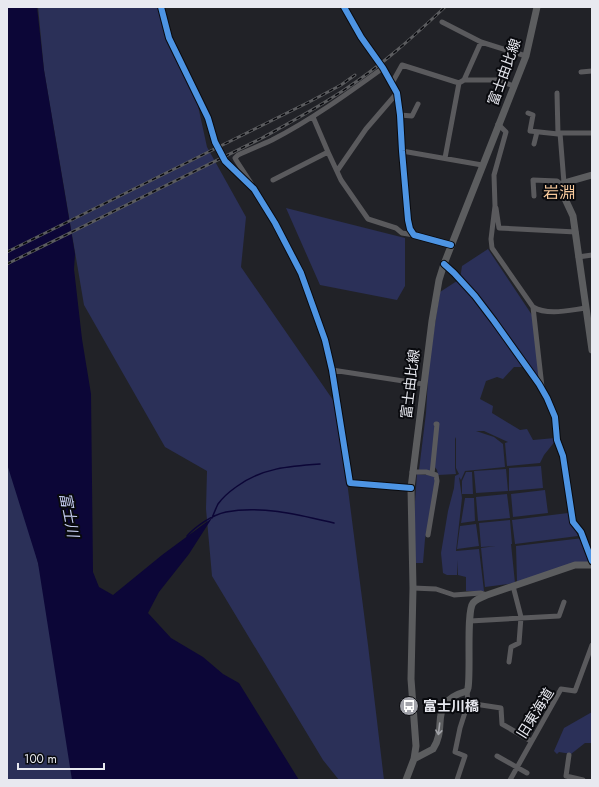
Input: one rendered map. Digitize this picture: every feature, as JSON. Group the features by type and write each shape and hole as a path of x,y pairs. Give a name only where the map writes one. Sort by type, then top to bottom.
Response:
{"main road":[{"name":"富士由比線","path":"406,780 414,760 416,735 411,679 413,588 411,488 432,321 439,280 444,264 526,56 537,7"},
{"path":"592,175 563,184 560,188 573,216 578,257 588,307 592,350"},
{"path":"414,760 433,750 436,745 441,710 443,706 453,696 467,691 469,684 471,607 474,601 487,595 575,565 592,565"}],"street":[{"path":"161,7 169,38 208,118 215,142"},
{"path":"344,7 372,54"},
{"path":"442,22 481,42 526,56"},
{"path":"464,80 481,42"},
{"path":"392,83 402,65 458,83 464,80 497,80 514,86"},
{"path":"251,186 251,183 235,158 238,155 272,140 312,117 344,97 383,68 397,93 408,220 410,229 414,235"},
{"path":"581,72 592,71"},
{"path":"445,158 458,83"},
{"path":"337,171 366,129 397,93"},
{"path":"557,93 563,184"},
{"path":"400,115 412,116 418,104"},
{"path":"528,113 533,115 530,131 559,134 592,133"},
{"path":"312,117 337,171 368,219 396,228 402,233 451,245"},
{"path":"498,124 506,132 494,175 495,206 491,239 492,248 533,307 542,390"},
{"path":"534,144 537,132"},
{"path":"402,151 482,165"},
{"path":"274,180 328,152"},
{"path":"225,161 254,189 276,223 301,273 322,329 332,370 350,483 411,488"},
{"path":"534,196 533,180 557,181 563,184"},
{"path":"495,206 499,228 576,232"},
{"path":"578,257 592,255"},
{"path":"444,264 475,296 542,390 555,417 557,440 563,456 573,522 581,532 592,561"},
{"path":"533,307 542,311 551,312 588,307"},
{"path":"332,370 423,384"},
{"path":"432,474 436,424"},
{"path":"412,472 426,472 436,475 437,481 428,535"},
{"path":"509,662 511,647 514,644 519,643 521,617 513,586"},
{"path":"413,588 436,589 454,595 481,593 487,595"},
{"path":"470,621 559,616 564,602"},
{"name":"旧東海道","path":"510,780 531,741 562,690 575,691 592,645"},
{"path":"456,780 465,756 455,752 460,728 468,703 467,691"},
{"path":"468,703 501,708 502,724 531,741"},
{"path":"569,755 566,776 583,780"},
{"path":"497,756 527,772"}],"shaded area":[{"path":"38,7 158,7 195,92 207,147 246,217 241,267 333,400 344,458 384,780 339,780 323,760 212,576 206,509 207,471 165,447 84,305 44,70"},
{"path":"286,208 405,238 405,286 397,300 320,285"},
{"path":"488,249 532,315 541,377 523,367 514,367 503,379 497,377 486,381 480,399 493,406 492,413 520,430 527,429 533,440 555,438 556,440 544,455 540,463 507,466 505,443 508,442 484,431 476,431 494,437 503,444 505,467 465,471 461,480 459,477 462,498 456,551 479,549 484,591 466,591 466,577 458,575 457,560 457,575 447,575 443,573 441,553 455,476 459,474 456,468 455,437 456,474 438,475 434,466 432,470 437,480 425,539 423,563 415,563 415,501 417,474 426,475 426,470 419,470 426,413 429,362 440,292 460,279 462,266"},
{"path":"7,446 23,501 72,703 75,780 7,780"},
{"path":"541,466 543,488 509,491 509,468"},
{"path":"506,469 508,491 476,493 474,471"},
{"path":"466,472 472,472 473,494 462,494 462,481"},
{"path":"545,490 548,513 513,517 511,494"},
{"path":"507,494 510,518 478,521 476,497"},
{"path":"465,498 474,498 475,521 461,523"},
{"path":"568,513 578,536 515,544 512,520"},
{"path":"510,520 515,583 485,587 481,548 496,546 481,547 479,523"},
{"path":"476,524 479,546 457,549 460,526"},
{"path":"583,538 590,563 517,582 516,546"},
{"path":"592,712 592,743 585,743 571,754 559,752 557,754 554,751 564,728"}],"water":[{"name":"富士川","path":"7,7 37,7 44,70 75,254 74,269 82,339 91,394 93,572 99,587 113,595 162,555 212,518 189,554 159,592 148,613 171,638 203,657 223,674 239,683 299,780 72,780 38,563 7,464"}],"waterway":[{"path":"212,518 218,504 224,497 236,487 255,476 276,469 320,464"},
{"path":"187,536 195,528 210,518 226,512 239,510 267,510 334,523"}],"tunnel":[{"path":"372,54 383,68"},
{"path":"215,142 225,161"}],"railway":[{"path":"7,264 262,138 313,109 344,90 384,61 445,7"},
{"path":"7,252 311,101 341,85 355,75"}],"cycle path":[{"path":"161,7 169,38 208,118 215,142 225,161 254,189 275,223 301,273 325,340 332,370 350,483 411,488"},
{"path":"344,7 361,37 383,68 397,93 410,229 414,235 451,245"},
{"path":"444,264 475,296 539,384 547,398 555,417 557,440 563,456 573,522 581,532 592,561"}],"place":[{"name":"富士川橋","path":"409,706"}],"district":[{"name":"岩淵","path":"559,192"}]}
